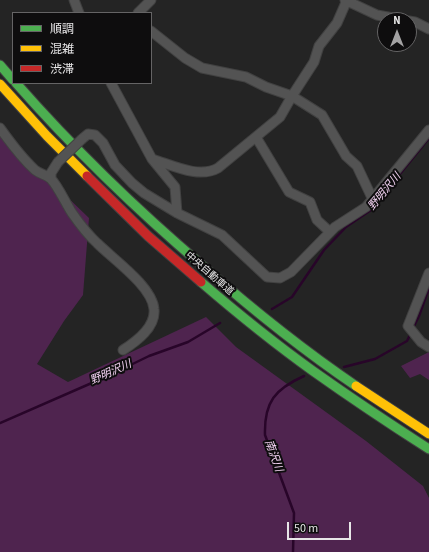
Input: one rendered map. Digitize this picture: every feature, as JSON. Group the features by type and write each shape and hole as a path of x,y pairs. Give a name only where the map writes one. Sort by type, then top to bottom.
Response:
{"highway":[{"path":"0,65 12,79"},
{"name":"中央自動車道","path":"0,84 40,130 93,183 188,271 241,316 304,364 369,410 429,449"},
{"name":"中央自動車道","path":"17,84 49,121 102,175 154,224 210,273 271,323 332,369 429,434"}],"street":[{"path":"74,0 79,12"},
{"path":"139,12 152,0"},
{"path":"152,159 199,172 211,172 218,168 280,117 314,62 319,46 337,23 346,0 377,15"},
{"path":"417,24 429,28"},
{"path":"152,32 185,58 202,68 246,77 266,87 292,96 322,116 346,156 357,166 373,200"},
{"path":"112,84 152,159 176,187 178,213"},
{"path":"0,128 36,171 51,179 72,214 95,242 140,283 148,293 154,307 154,318 150,326 131,345 123,350"},
{"path":"51,179 51,173 58,162 88,134 95,135 104,143 115,164 132,183 144,193 178,213 222,235 267,277 280,278 290,272 335,227 366,207 429,130"},
{"path":"256,137 290,192 310,202 317,220 330,232"},
{"path":"429,273 408,326 420,342 429,347"}],"shaded area":[{"path":"0,132 89,218 83,295 64,321 37,364 68,382 206,317 236,347 366,441 423,486 429,498 429,552 0,552"},
{"path":"429,352 429,380 420,374 410,378 401,366"}],"waterway":[{"name":"野明沢川","path":"272,309 292,297 324,250 346,227 371,210 429,138"},
{"name":"南沢川","path":"413,328 429,288"},
{"name":"野明沢川","path":"0,423 110,375 149,356 188,342 220,323"},
{"name":"南沢川","path":"344,367 375,359 407,341 411,333"},
{"name":"南沢川","path":"293,552 294,513 265,435 265,424 269,405 273,398 286,386 304,376"}],"traffic: fast":[{"path":"0,65 12,79"},
{"path":"17,84 83,155 130,201 179,245 278,329 356,386"},
{"path":"201,282 256,328 298,360 356,401 429,449"}],"traffic: slow":[{"path":"0,84 47,136 87,176"},
{"path":"356,386 429,434"}],"traffic: jam":[{"path":"87,176 148,236 201,282"}]}
